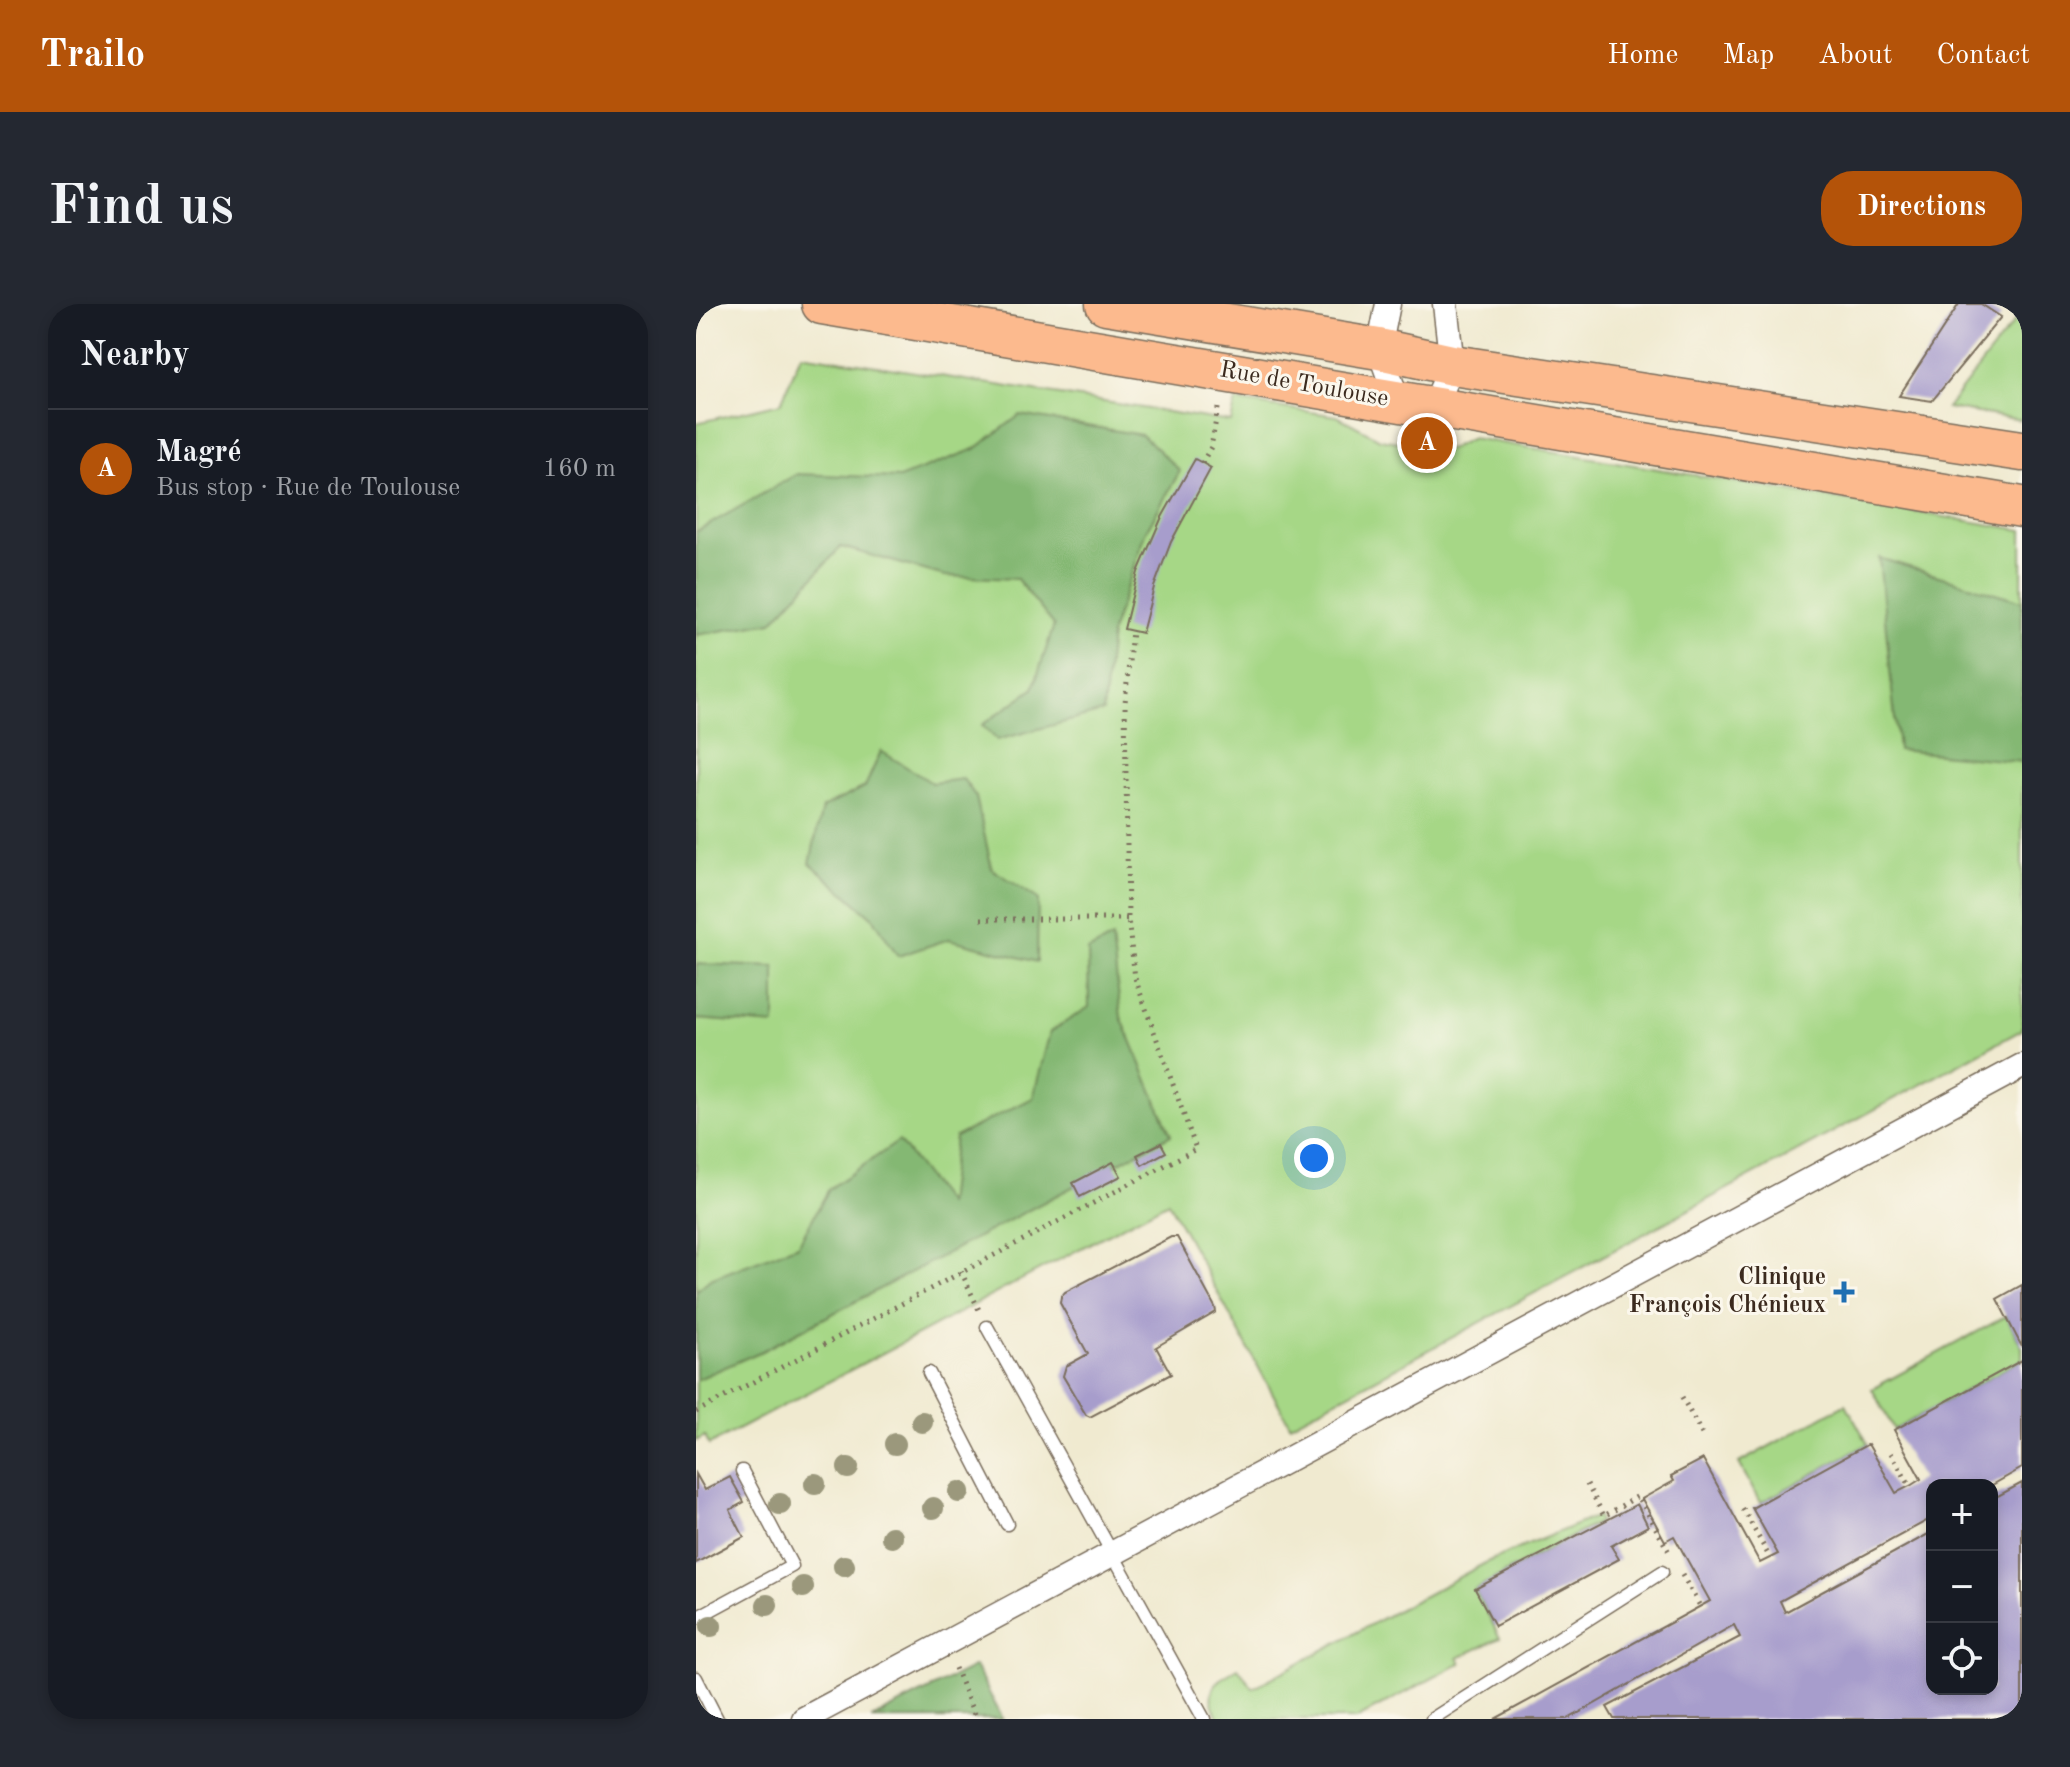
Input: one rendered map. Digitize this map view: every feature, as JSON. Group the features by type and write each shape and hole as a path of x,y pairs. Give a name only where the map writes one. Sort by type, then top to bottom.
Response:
{"main road":[{"name":"Rue de Toulouse","path":"822,304 2022,507"},
{"name":"Rue de Toulouse","path":"1106,304 1379,349 1452,365 2022,451"}],"street":[{"path":"1388,304 1379,349 1415,405 1452,365 1445,304"},
{"path":"804,1719 2022,1066"}],"lane":[{"path":"987,1327 1204,1719"},
{"path":"929,1373 1007,1524"},
{"path":"696,1618 792,1566 742,1471"},
{"path":"1432,1719 1662,1572"},
{"path":"696,1678 717,1719"}],"path":[{"path":"1202,463 1215,434 1225,371"},
{"path":"696,1412 1196,1149 1135,978 1128,919 1125,703 1132,631"},
{"path":"981,919 1128,919"},
{"path":"961,1271 987,1327"},
{"path":"1682,1397 1703,1436"},
{"path":"1891,1453 1910,1486"},
{"path":"1587,1484 1604,1516 1638,1496 1700,1606"},
{"path":"1743,1509 1770,1558"},
{"path":"944,1644 976,1719"}],"green space":[{"path":"2022,312 2022,420 1947,408"},
{"path":"801,354 1231,422 1236,401 1337,416 1380,439 1447,450 1472,438 2022,530 2022,1030 1290,1425 1168,1202 709,1445 705,1436 696,1441 696,423 781,403"},
{"path":"1020,415 1142,435 1180,471 1145,533 1111,633 1103,712 997,740 982,725 1033,689 1054,625 1017,579 945,576 841,547 772,622 696,635 696,532 797,474 899,478 975,449"},
{"path":"1879,558 2022,601 2022,762 1898,750"},
{"path":"881,751 932,783 963,779 976,797 992,869 1038,899 1037,962 949,939 898,956 874,919 810,863 822,808 865,787"},
{"path":"1112,938 1121,1017 1171,1135 762,1351 696,1380 696,1291 710,1279 798,1245 829,1189 899,1141 947,1204 955,1137 1033,1098 1050,1032 1089,1007 1088,951"},
{"path":"698,964 775,967 775,1025 696,1019"},
{"path":"2006,1316 2022,1347 2022,1360 1894,1430 1872,1389"},
{"path":"1846,1404 1868,1444 1760,1503 1739,1463"},
{"path":"1597,1516 1599,1522 1475,1589 1500,1638 1458,1658 1461,1663 1356,1719 1219,1719 1212,1701 1213,1689 1222,1678 1238,1668 1253,1688 1489,1561"},
{"path":"975,1666 1003,1719 871,1719"}],"building":[{"path":"1959,304 1981,304 2001,317 1932,401 1899,396"},
{"path":"1195,459 1211,468 1171,542 1154,587 1142,633 1124,629 1138,572 1161,519"},
{"path":"1161,1143 1166,1152 1142,1165 1137,1155"},
{"path":"1113,1162 1121,1176 1080,1197 1073,1183"},
{"path":"1171,1237 1177,1237 1216,1312 1156,1347 1171,1374 1090,1417 1063,1376 1066,1366 1088,1354 1060,1303 1061,1297 1065,1292"},
{"path":"2022,1285 2022,1347 1997,1299"},
{"path":"2022,1360 2022,1468 1998,1482 1998,1479 1926,1479 1926,1521 1780,1601 1785,1612 1926,1535 1926,1695 1998,1695 1998,1496 2022,1483 2022,1719 1614,1719 1607,1707 1740,1637 1734,1625 1568,1719 1495,1719 1710,1601 1674,1536 1665,1541 1642,1499 1674,1481 1671,1476 1703,1459 1760,1563 1778,1554 1752,1508 1868,1444 1896,1493 1921,1479 1894,1430"},
{"path":"696,1474 705,1490 730,1477 744,1502 730,1510 744,1537 696,1563"},
{"path":"1637,1504 1648,1526 1611,1546 1619,1559 1495,1626 1475,1589"}],"place":[{"name":"Magré","path":"1427,443"},
{"name":"Clinique François Chénieux","path":"1844,1292"}]}
